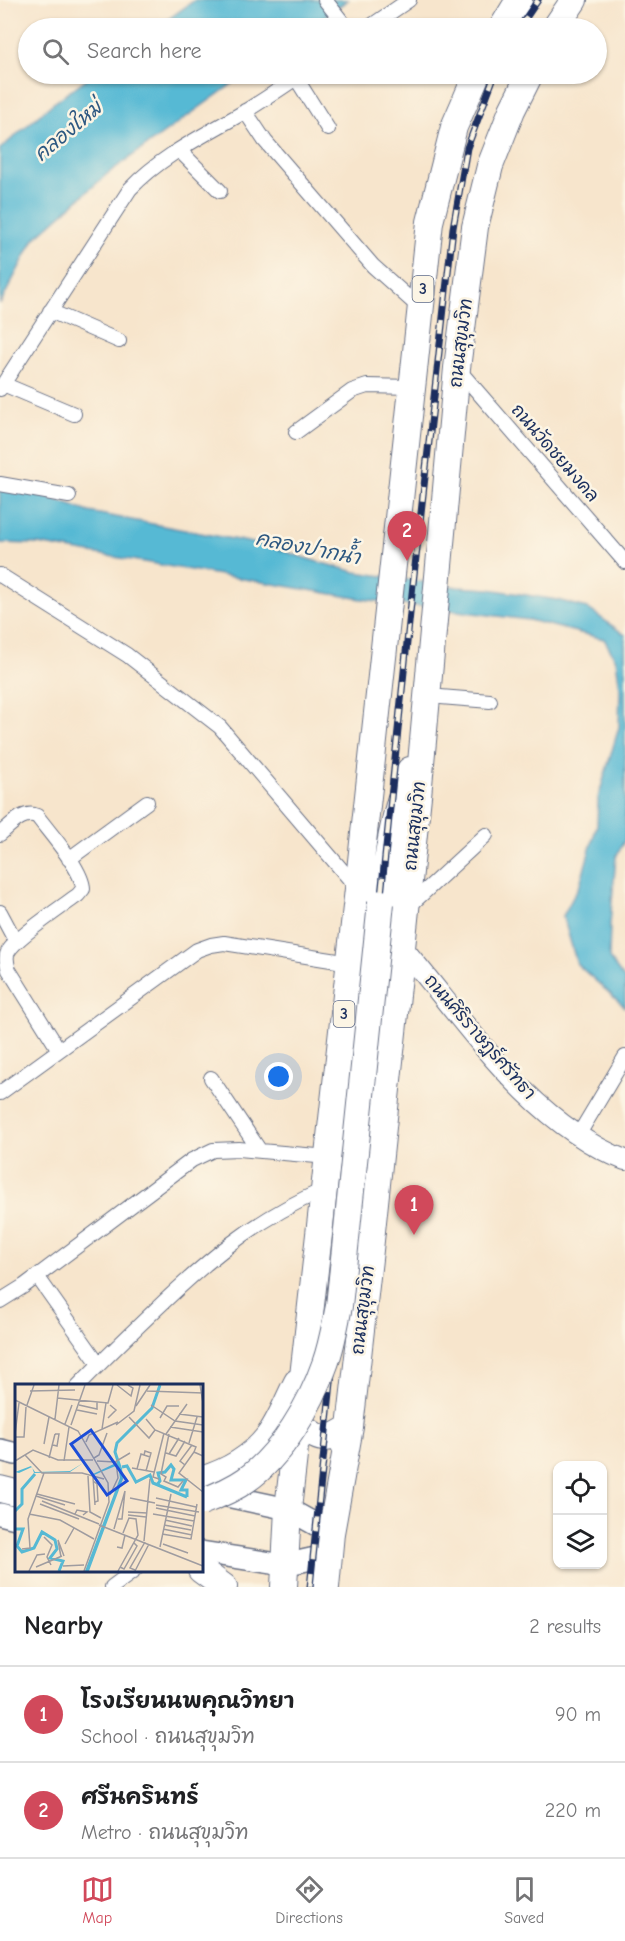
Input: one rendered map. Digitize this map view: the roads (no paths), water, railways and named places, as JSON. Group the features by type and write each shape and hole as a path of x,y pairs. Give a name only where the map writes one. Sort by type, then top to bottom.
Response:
{"highway":[{"path":"508,18 519,0"},
{"path":"562,18 574,0"},
{"name":"3","path":"284,1576 288,1509 430,222 454,127 473,84"},
{"name":"ถนนสุขุมวิท","path":"326,1587 330,1544 350,1427 428,696 458,368 475,227 490,166 525,84"},
{"path":"202,1502 228,1491 247,1479 282,1445 313,1392 326,1363 339,1306 389,842 397,810 424,730"},
{"path":"202,1480 232,1468 252,1454 269,1436 304,1369"},
{"path":"298,1421 308,1431 322,1439 336,1437 350,1427"},
{"path":"0,1489 15,1493"},
{"path":"202,1571 224,1587"}],"main road":[{"path":"202,1491 288,1509 330,1544 284,1576 202,1552"},
{"path":"0,1514 15,1518"}],"street":[{"path":"325,0 339,18"},
{"path":"383,18 409,0"},
{"path":"74,414 2,386 130,189 141,177 179,150 287,84"},
{"path":"303,84 328,129"},
{"path":"245,111 265,141 373,266 421,309"},
{"path":"179,150 220,190"},
{"path":"50,311 119,341"},
{"name":"ถนนวัดชยมงคล","path":"458,368 625,562"},
{"path":"296,432 352,392 367,386 412,387"},
{"path":"0,484 69,496"},
{"path":"0,575 127,655 220,727 358,889"},
{"path":"428,696 490,701"},
{"path":"69,859 147,802"},
{"path":"0,834 23,816 31,814 37,816 83,882 83,889 78,895 16,942 7,954 6,960 9,970 59,1050"},
{"path":"406,909 486,835"},
{"path":"0,912 16,942"},
{"path":"0,1093 197,950 211,945 224,944 350,963"},
{"name":"ถนนศิริราษฎร์ศรัทธา","path":"402,947 464,1022 539,1105 579,1134 625,1160"},
{"path":"579,1134 625,1057"},
{"path":"211,1078 260,1151"},
{"path":"0,1301 192,1160 213,1150 239,1149 328,1157"},
{"path":"80,1384 196,1271 230,1243 261,1221 323,1190"},
{"path":"37,1276 99,1364"},
{"path":"112,1587 132,1572"}],"water":[{"path":"195,0 348,0 322,18 170,18"},
{"name":"คลองใหม่","path":"79,84 232,84 107,174 34,239 0,304 0,149"},
{"path":"0,487 48,497 89,512 264,545 356,572 557,600 587,608 625,635 625,839 616,857 609,958 625,980 625,1007 577,964 563,916 580,884 597,825 598,798 619,727 620,688 616,660 604,639 529,620 362,599 38,544 0,543"}],"railway":[{"path":"526,18 538,0"},
{"path":"310,1587 413,584 453,228 467,148 491,84"}],"place":[{"name":"ศรีนครินทร์","path":"407,561"},
{"name":"โรงเรียนนพคุณวิทยา","path":"414,1235"}],"water label":[{"name":"คลองปากน้ำ","path":"308,548"}]}
